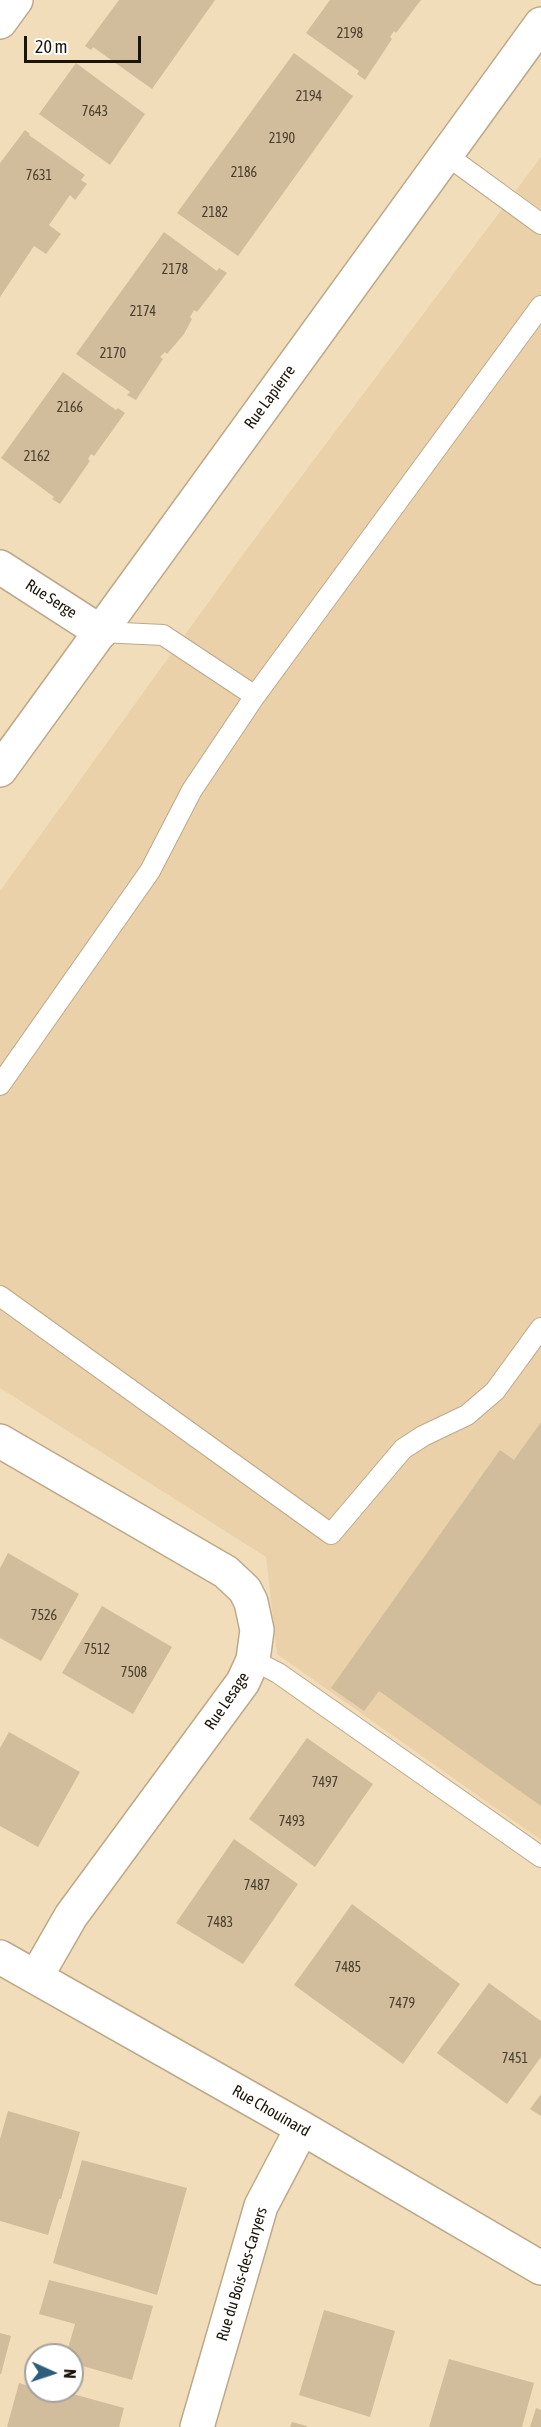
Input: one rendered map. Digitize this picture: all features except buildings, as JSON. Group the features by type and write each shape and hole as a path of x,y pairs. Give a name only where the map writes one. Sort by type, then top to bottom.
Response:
{"street":[{"path":"0,22 16,0"},
{"name":"Rue Lapierre","path":"0,771 541,24"},
{"name":"Rue Serge","path":"0,567 101,632"},
{"name":"Rue Lesage","path":"0,1441 236,1580 251,1602 257,1630 253,1660 243,1682 71,1916 36,1977"},
{"name":"Rue Chouinard","path":"0,1957 302,2128 541,2268"},
{"name":"Rue du Bois-des-Caryers","path":"197,2427 261,2206 302,2128"}],"lane":[{"path":"445,154 541,224"},
{"path":"0,1085 150,871 192,790 255,696 541,306"},
{"path":"101,632 163,635 255,696"},
{"path":"0,1296 332,1534 403,1449 423,1436 467,1415 495,1391 541,1328"},
{"path":"253,1660 278,1673 541,1857"}],"shaded area":[{"path":"541,157 541,1840 277,1654 266,1557 0,1388 0,891 244,553"}]}
